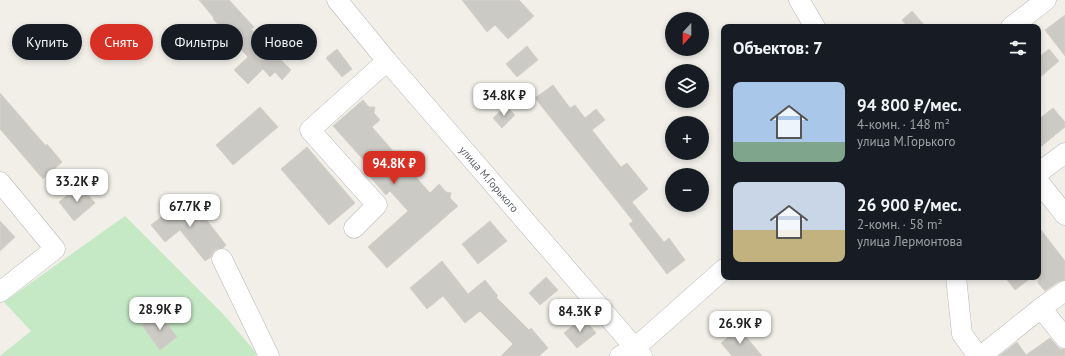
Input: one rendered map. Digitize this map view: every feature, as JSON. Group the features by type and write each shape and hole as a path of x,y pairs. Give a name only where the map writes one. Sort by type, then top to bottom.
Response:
{"street":[{"name":"улица М.Горького","path":"336,0 632,353"},
{"path":"799,0 813,24"},
{"path":"1015,24 1046,0"},
{"path":"354,228 377,206 310,130 387,61"},
{"path":"1041,170 1065,152"},
{"path":"0,182 55,249 0,292"},
{"path":"1041,185 1065,215"},
{"path":"222,260 269,356"},
{"path":"632,353 721,272"},
{"path":"956,280 962,334 979,356 1065,291"},
{"path":"1041,308 1065,338"}],"green space":[{"path":"125,216 224,315 257,354 255,356 0,356 31,331 4,302"}],"building":[{"path":"199,0 229,0 251,24 251,60 281,60 291,70 282,80 275,72 270,77 263,69 248,84 234,70 248,57 243,52 243,24 218,24 213,19 214,18"},
{"path":"462,0 519,0 534,16 508,39 495,25 487,32"},
{"path":"912,11 923,24 905,24 902,20"},
{"path":"1065,15 1065,56 1045,30"},
{"path":"527,46 538,60 517,77 506,64"},
{"path":"337,49 352,69 342,77 326,58"},
{"path":"1049,49 1059,61 1041,76 1041,56"},
{"path":"553,85 570,108 575,105 585,118 596,109 605,120 592,130 621,167 627,163 648,189 632,202 664,242 669,238 685,260 667,274 629,224 633,221 535,98"},
{"path":"0,93 46,146 47,144 62,162 43,179 0,129"},
{"path":"363,100 369,107 375,107 374,113 380,120 372,127 393,151 402,151 409,154 411,161 409,169 430,193 439,184 446,192 451,193 450,198 458,206 387,268 368,247 408,211 390,191 386,195 363,169 368,165 333,126"},
{"path":"506,106 515,115 502,128 493,118"},
{"path":"260,107 278,127 233,165 216,145"},
{"path":"1053,108 1065,122 1065,127 1041,147 1041,118"},
{"path":"307,147 355,203 329,225 281,169"},
{"path":"80,185 95,203 74,221 59,202"},
{"path":"188,196 226,245 223,248 217,249 213,252 211,257 205,261 180,230 165,242 151,225"},
{"path":"0,221 15,237 0,251"},
{"path":"490,221 507,241 478,264 462,244"},
{"path":"1041,230 1065,261 1065,280 1058,282 1045,291 1038,283 1038,280 1041,280"},
{"path":"442,261 468,294 485,280 498,296 496,297 529,330 531,328 548,348 539,356 501,356 513,344 480,311 465,323 443,296 427,309 410,288"},
{"path":"546,277 558,290 540,305 529,293"},
{"path":"1007,280 1028,280 1015,290"},
{"path":"159,313 177,337 160,350 142,325"},
{"path":"583,317 596,333 577,348 564,333"},
{"path":"739,328 762,356 732,356 721,343"},
{"path":"1050,338 1060,349 1065,349 1065,356 999,356 1017,342 1026,355"}]}
